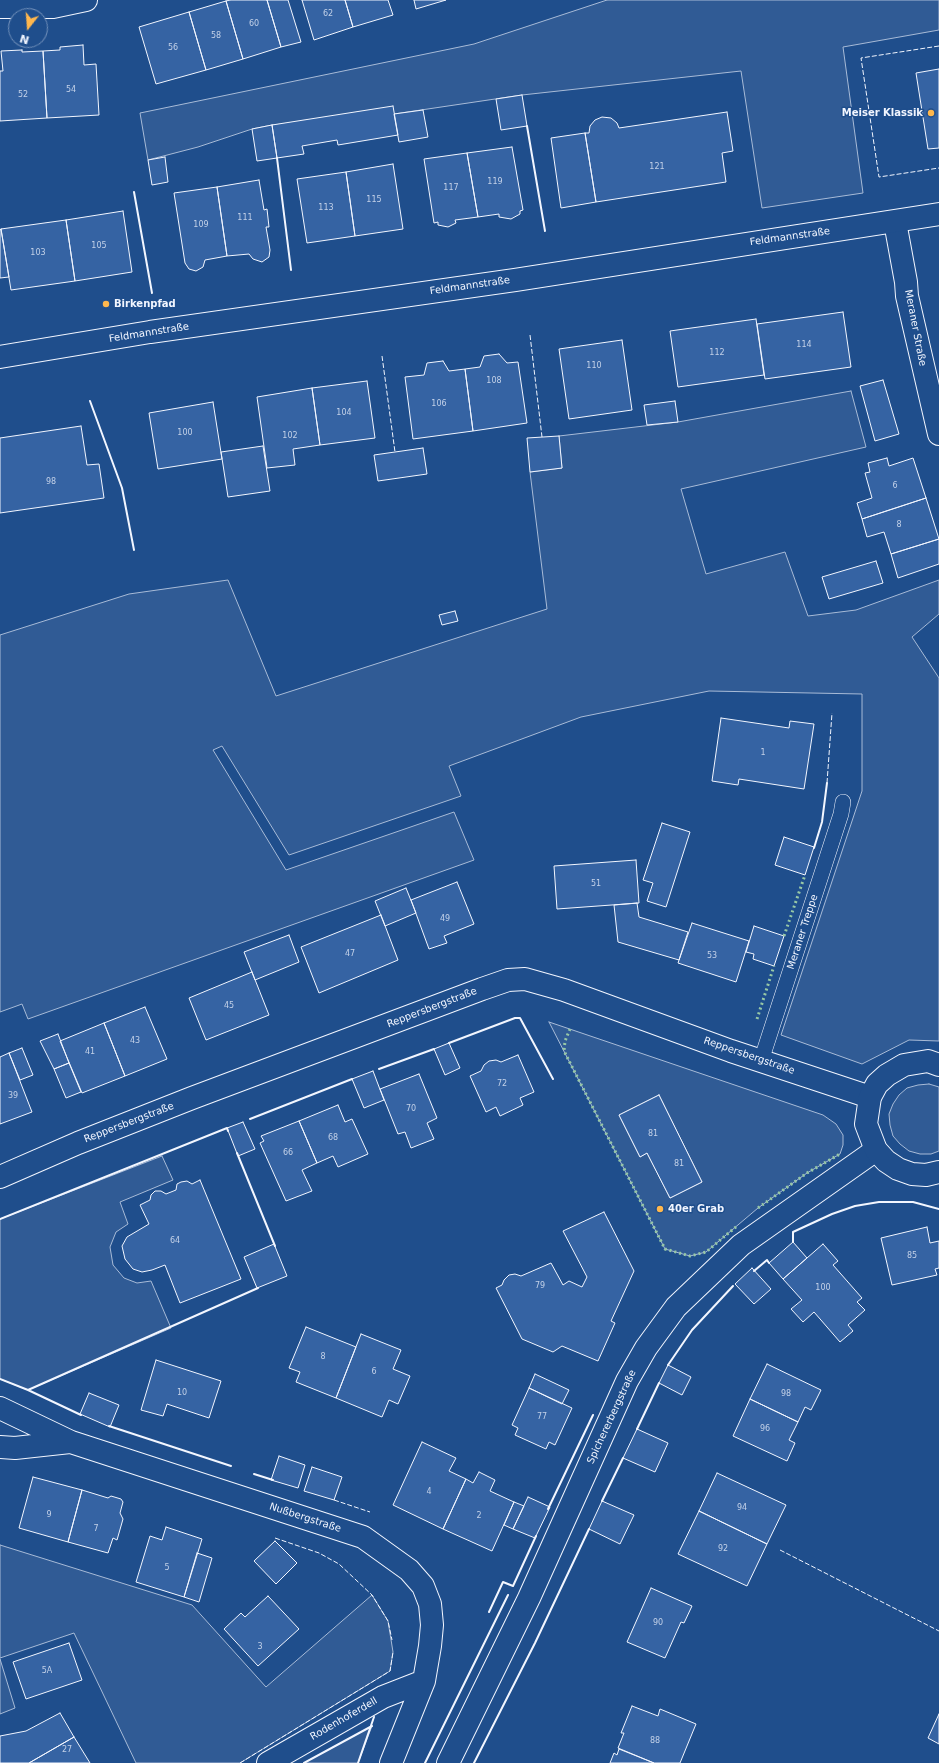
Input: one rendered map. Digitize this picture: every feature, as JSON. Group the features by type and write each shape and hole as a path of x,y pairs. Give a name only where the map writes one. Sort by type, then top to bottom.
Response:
{"street":[{"path":"0,7 53,7 86,0"},
{"name":"Feldmannstraße","path":"0,357 150,332 515,280 939,214"},
{"name":"Meraner Straße","path":"895,222 906,282 907,296 939,434"},
{"name":"Reppersbergstraße","path":"0,1177 78,1143 192,1098 508,980 525,979 546,984 761,1061 870,1097"},
{"path":"939,1064 928,1061 904,1065 887,1075 878,1084 870,1097 866,1124 876,1150 886,1161 905,1171 926,1175 939,1172"},
{"name":"Spichererbergstraße","path":"448,1763 529,1598 627,1381 646,1348 676,1307 741,1245 876,1150"},
{"name":"Nußbergstraße","path":"0,1408 71,1442 363,1537 409,1570 422,1586 430,1604 432,1625 424,1681 391,1763"},
{"path":"0,1448 15,1448 71,1442"},
{"name":"Rodenhoferdell","path":"268,1763 383,1697 424,1681"}],"lane":[{"name":"Meraner Treppe","path":"761,1061 841,814 843,802"}],"shaded area":[{"path":"607,0 939,0 939,30 843,47 863,193 762,208 741,71 522,95 394,114 272,125 252,129 198,147 148,160 140,113 474,44"},
{"path":"851,391 866,447 681,489 706,574 785,552 808,616 856,610 939,580 939,614 912,637 939,678 939,1041 909,1040 862,1064 781,1035 862,791 862,694 709,691 581,717 449,766 461,796 289,855 222,746 213,750 286,870 454,812 474,860 28,1019 22,1004 0,1012 0,635 129,594 228,580 276,696 547,609 530,472 562,468 559,436 678,422"},
{"path":"549,1022 823,1115 836,1124 843,1135 843,1145 840,1154 807,1173 758,1208 706,1252 690,1256 665,1249","holes":["659,1095 702,1182 670,1198 647,1153 640,1157 619,1115"]},
{"path":"929,1084 939,1087 939,1151 931,1154 920,1154 909,1151 893,1136 889,1114 899,1095 907,1088"},
{"path":"162,1156 173,1180 120,1202 128,1224 116,1232 110,1247 113,1265 124,1278 137,1283 151,1281 171,1328 28,1390 0,1379 0,1219"},
{"path":"0,1545 192,1605 266,1687 372,1595 388,1621 393,1652 390,1671 240,1763 136,1763 74,1633 0,1658"},
{"path":"0,1659 15,1708 0,1714"},
{"path":"372,1726 358,1763 304,1763"}],"building":[{"path":"267,0 281,47 243,59 226,1"},
{"path":"267,0 288,0 301,42 281,47"},
{"path":"302,0 345,0 353,27 314,40"},
{"path":"345,0 388,0 393,15 353,27"},
{"path":"414,0 446,0 416,9"},
{"path":"226,1 243,59 206,70 189,12"},
{"path":"189,12 206,70 156,84 139,27"},
{"path":"83,45 84,65 96,64 99,115 47,118 43,51 60,50 60,47"},
{"path":"22,50 22,52 43,51 47,118 0,121 0,71 3,71 1,51"},
{"name":"Meiser Klassik","path":"939,69 939,148 928,149 916,73"},
{"path":"522,95 527,126 501,130 496,99"},
{"path":"393,106 398,135 338,145 337,140 302,146 304,154 277,158 272,125"},
{"path":"423,110 428,137 399,142 394,114"},
{"path":"727,112 733,151 722,153 726,182 596,202 585,133 589,133 590,126 595,120 602,117 611,118 617,123 619,128"},
{"path":"272,125 277,158 257,161 252,129"},
{"path":"585,133 596,202 561,208 551,138"},
{"path":"512,147 523,210 520,211 520,214 511,219 499,217 499,214 478,217 467,153"},
{"path":"467,153 478,217 455,220 456,223 448,227 438,225 438,222 434,223 424,159"},
{"path":"165,157 168,182 152,185 148,160"},
{"path":"393,164 403,229 355,236 346,172"},
{"path":"346,172 355,236 307,243 297,179"},
{"path":"259,180 264,210 267,209 269,227 266,227 270,250 269,257 262,262 253,259 249,254 227,256 217,187"},
{"path":"217,187 227,256 205,260 203,267 196,271 189,269 185,263 174,193"},
{"path":"123,211 132,272 75,281 66,220"},
{"path":"66,220 75,281 11,290 1,229"},
{"path":"1,229 9,277 0,278 0,230"},
{"path":"843,312 851,367 765,379 757,324"},
{"path":"756,319 764,375 678,387 670,331"},
{"path":"622,340 632,410 569,419 559,349"},
{"path":"499,354 507,363 518,362 527,423 473,431 465,369 480,367 484,356"},
{"path":"443,361 449,371 465,369 473,431 413,439 405,377 424,375 427,363"},
{"path":"883,380 899,434 875,441 860,386"},
{"path":"367,381 375,438 320,445 312,388"},
{"path":"312,388 320,445 293,449 295,465 267,468 257,397"},
{"path":"675,401 678,422 647,425 644,405"},
{"path":"213,402 222,459 158,469 149,413"},
{"path":"81,426 87,465 99,464 104,498 0,513 0,438"},
{"path":"559,436 562,468 530,472 527,438"},
{"path":"263,446 270,491 228,497 221,452"},
{"path":"423,448 427,474 378,481 374,455"},
{"path":"887,458 889,466 913,458 926,498 862,519 857,503 872,498 865,473 870,472 868,463"},
{"path":"926,498 939,539 891,554 884,532 867,537 862,519"},
{"path":"939,539 939,564 898,578 891,554"},
{"path":"876,561 883,583 829,599 822,577"},
{"path":"455,611 458,621 442,625 439,615"},
{"path":"721,718 789,728 790,721 814,724 804,789 739,779 738,785 712,781"},
{"path":"662,823 690,832 666,907 647,901 653,883 643,880"},
{"path":"784,837 814,847 805,875 775,865"},
{"path":"636,860 639,903 557,909 554,866"},
{"path":"457,882 474,924 444,936 447,943 429,949 411,900"},
{"path":"406,888 416,913 385,926 375,901"},
{"path":"637,903 639,917 688,932 679,960 618,942 614,905"},
{"path":"381,915 398,960 319,993 301,947"},
{"path":"692,923 749,941 736,982 678,963"},
{"path":"754,926 784,936 774,966 753,959 754,954 746,952"},
{"path":"289,935 299,962 255,980 244,952"},
{"path":"252,972 269,1015 206,1040 189,998"},
{"path":"145,1007 167,1059 125,1076 104,1023"},
{"path":"104,1023 125,1076 82,1093 60,1041"},
{"path":"58,1034 69,1063 54,1069 40,1041"},
{"path":"449,1043 460,1068 445,1075 434,1049"},
{"path":"22,1048 33,1075 20,1080 9,1053"},
{"path":"9,1053 32,1112 0,1124 0,1057"},
{"path":"518,1055 534,1092 520,1098 523,1105 500,1116 496,1107 486,1112 470,1076 481,1071 484,1065 489,1061 496,1060 501,1062"},
{"path":"69,1063 81,1092 66,1098 54,1069"},
{"path":"373,1071 384,1100 364,1108 352,1079"},
{"path":"419,1074 437,1118 427,1123 434,1139 411,1148 405,1132 398,1134 380,1089"},
{"path":"659,1095 702,1182 670,1198 647,1153 640,1157 619,1115"},
{"path":"338,1105 345,1122 352,1119 368,1154 338,1167 333,1156 317,1163 299,1121"},
{"path":"299,1121 317,1163 302,1170 312,1191 286,1201 260,1143 264,1141 261,1136"},
{"path":"243,1122 255,1149 238,1156 227,1128"},
{"path":"200,1180 241,1279 180,1303 165,1265 142,1272 133,1269 125,1259 122,1246 127,1237 149,1224 140,1205 150,1200 151,1195 155,1191 161,1191 166,1194 176,1190 177,1184 181,1182 187,1181 192,1184"},
{"path":"604,1212 634,1271 611,1321 615,1323 598,1361 562,1346 553,1352 522,1339 496,1288 502,1285 504,1280 509,1275 515,1274 521,1276 551,1263 563,1285 569,1281 582,1287 587,1277 563,1231"},
{"path":"927,1227 930,1243 939,1241 939,1268 935,1269 937,1275 892,1285 881,1238"},
{"path":"793,1242 807,1258 783,1279 769,1263"},
{"path":"274,1244 287,1276 257,1288 244,1257"},
{"path":"823,1244 838,1261 833,1265 862,1298 857,1302 865,1310 848,1325 853,1331 840,1342 814,1312 803,1322 791,1309 802,1300 783,1279"},
{"path":"752,1268 771,1289 754,1304 735,1284"},
{"path":"306,1327 356,1347 336,1398 296,1382 300,1372 289,1368"},
{"path":"361,1334 401,1350 393,1369 410,1376 398,1404 389,1400 382,1417 336,1398"},
{"path":"156,1360 221,1381 209,1418 167,1404 163,1416 141,1410"},
{"path":"767,1364 821,1390 811,1410 805,1407 798,1422 750,1399"},
{"path":"668,1365 691,1377 682,1395 659,1383"},
{"path":"535,1374 569,1390 562,1404 529,1388"},
{"path":"529,1388 572,1408 555,1445 549,1442 546,1449 515,1435 518,1428 512,1425"},
{"path":"89,1393 119,1405 110,1427 80,1414"},
{"path":"750,1399 798,1422 789,1440 795,1443 787,1461 733,1436"},
{"path":"637,1429 668,1443 655,1472 623,1458"},
{"path":"422,1442 456,1458 449,1471 466,1479 443,1529 393,1505"},
{"path":"279,1456 305,1465 298,1488 271,1480"},
{"path":"312,1467 342,1477 334,1500 304,1491"},
{"path":"479,1472 495,1480 490,1491 514,1502 492,1551 443,1529 466,1479 473,1483"},
{"path":"717,1473 786,1505 767,1544 699,1511"},
{"path":"33,1477 82,1490 68,1542 19,1528"},
{"path":"82,1490 108,1498 111,1496 121,1499 123,1502 120,1513 123,1519 117,1540 113,1538 108,1553 68,1542"},
{"path":"528,1497 550,1507 535,1538 513,1529"},
{"path":"602,1501 634,1515 620,1544 589,1529"},
{"path":"514,1502 524,1506 513,1529 504,1525"},
{"path":"699,1511 767,1544 747,1586 678,1554"},
{"path":"166,1527 202,1539 184,1597 136,1582 150,1536 162,1540"},
{"path":"275,1541 297,1563 276,1584 254,1561"},
{"path":"197,1553 212,1558 199,1602 184,1597"},
{"path":"651,1588 692,1606 684,1623 681,1622 665,1658 627,1642"},
{"path":"268,1596 299,1629 258,1666 224,1629 241,1613 245,1617"},
{"path":"69,1643 82,1680 26,1699 13,1662"},
{"path":"632,1706 658,1716 660,1709 696,1724 680,1763 654,1763 618,1748 624,1733 621,1733"},
{"path":"60,1713 74,1737 29,1763 0,1763 0,1736 26,1731"},
{"path":"939,1714 939,1744 928,1738"},
{"path":"74,1737 90,1763 29,1763"},
{"path":"619,1749 654,1763 610,1763 614,1753 617,1755"}],"hedge":[{"path":"784,936 805,875"},
{"path":"757,1019 774,966"},
{"path":"570,1029 565,1041 564,1051 665,1249 690,1256 706,1252 737,1226"},
{"path":"758,1208 807,1173 840,1154"}],"fence":[{"path":"939,46 861,58 879,177 939,168"},
{"path":"530,335 542,437"},
{"path":"382,356 395,452"},
{"path":"827,783 832,713"},
{"path":"334,1500 370,1512"},
{"path":"275,1538 319,1553 339,1564 372,1595 388,1621 392,1640"},
{"path":"780,1550 939,1631"},
{"path":"240,1763 390,1671 393,1652"}],"wall":[{"path":"527,126 545,231"},
{"path":"277,158 291,270"},
{"path":"134,192 152,293"},
{"path":"90,401 122,488 134,550"},
{"path":"814,848 822,822 827,783"},
{"path":"449,1043 515,1018 520,1018 553,1079"},
{"path":"379,1069 434,1049"},
{"path":"250,1119 352,1079"},
{"path":"0,1219 227,1128 228,1131"},
{"path":"237,1153 275,1246"},
{"path":"793,1242 793,1232 832,1214 855,1206 879,1202 913,1202 939,1209"},
{"path":"754,1271 767,1260 769,1263"},
{"path":"668,1365 692,1330 733,1286"},
{"path":"0,1379 28,1390 258,1288"},
{"path":"637,1429 659,1383"},
{"path":"28,1390 81,1415"},
{"path":"548,1509 593,1415"},
{"path":"109,1426 231,1466"},
{"path":"602,1501 623,1458"},
{"path":"254,1474 273,1480"},
{"path":"474,1763 535,1643 589,1529"},
{"path":"489,1612 503,1582 513,1586 536,1536"},
{"path":"425,1763 508,1595"},
{"path":"358,1763 374,1717"},
{"path":"304,1763 372,1726"}],"place":[{"name":"Meiser Klassik","path":"931,113"},
{"name":"Birkenpfad","path":"106,304"},
{"name":"40er Grab","path":"660,1209"}]}
